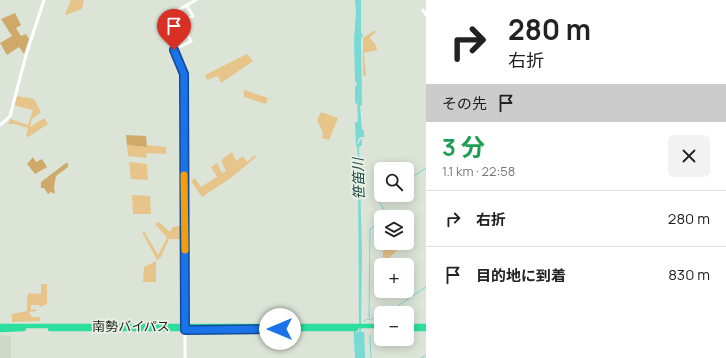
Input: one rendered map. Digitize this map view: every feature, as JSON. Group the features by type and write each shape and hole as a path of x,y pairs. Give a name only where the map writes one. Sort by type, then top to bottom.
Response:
{"highway":[{"name":"南勢バイパス","path":"0,326 185,328"},
{"path":"414,326 426,326"},
{"name":"南勢バイパス","path":"0,330 349,327 374,328"},
{"name":"南勢バイパス","path":"370,328 374,327"},
{"path":"414,329 426,329"}],"street":[{"path":"0,124 10,116 26,55 44,0"},
{"path":"185,358 184,78 180,60 159,21 196,0"},
{"path":"181,22 193,16 187,6"},
{"path":"423,10 426,15"},
{"path":"174,50 190,41 175,13"}],"shaded area":[{"path":"71,0 84,0 82,9 66,15 65,14"},
{"path":"15,13 21,25 16,28 21,36 26,34 29,39 24,54 19,47 7,55 0,43 12,36 1,19"},
{"path":"375,30 376,32 370,38 376,45 377,50 364,53 366,76 363,75 363,38"},
{"path":"247,54 253,61 221,83 218,76 207,80 205,75"},
{"path":"244,90 268,98 266,104 244,97"},
{"path":"17,96 34,99 41,112 32,119 30,127 44,118 48,124 28,137 26,136 28,128 15,124 8,124 10,119 28,125 33,110 14,105"},
{"path":"321,112 338,118 329,140 322,138 323,133 317,120"},
{"path":"126,135 146,136 147,147 127,145"},
{"path":"127,145 166,147 166,154 147,153 146,158 128,156"},
{"path":"232,152 236,161 243,156 247,162 255,155 256,157 232,177 202,197 191,181 195,178 201,187 217,177 211,167 217,163 222,173 226,171 221,160"},
{"path":"33,157 36,162 42,159 47,167 35,174 27,164"},
{"path":"129,162 147,164 148,180 131,179"},
{"path":"68,163 68,167 56,176 54,187 55,194 51,192 48,194 44,188 41,188 41,182"},
{"path":"132,195 150,196 151,214 133,214"},
{"path":"159,222 170,232 173,227 183,225 183,239 169,239 161,257 156,261 156,258 142,232 144,231 158,255 167,238 155,224"},
{"path":"383,250 397,250 390,258 383,258"},
{"path":"156,261 156,282 143,282 144,267"},
{"path":"41,284 47,284 47,304 40,307 39,305 31,305 31,310 35,309 37,311 29,312 32,317 40,317 40,321 12,322 12,314 27,311 27,296 29,293 41,294"},
{"path":"0,335 11,336 11,358 0,358"}],"water":[{"path":"355,0 361,0 361,33 363,35 361,39 362,105 360,106 364,137 360,137 357,143 358,144 362,138 362,145 359,147 362,251 361,332 364,332 364,322 365,358 355,358 353,322 356,332 359,332 358,157 355,123 358,121 357,98 357,104 355,103 355,85 356,87 357,83 355,82"}],"waterway":[{"path":"414,176 426,168"},
{"path":"379,202 384,210"},
{"path":"369,317 370,229 374,226"},
{"path":"398,306 426,287"},
{"path":"370,335 371,358"},
{"path":"421,358 426,355"}],"slow traffic":[{"path":"184,175 185,250"}],"route":[{"path":"174,50 180,60 184,74 185,330 280,329"}],"water label":[{"name":"笹笛川","path":"358,179"}]}
